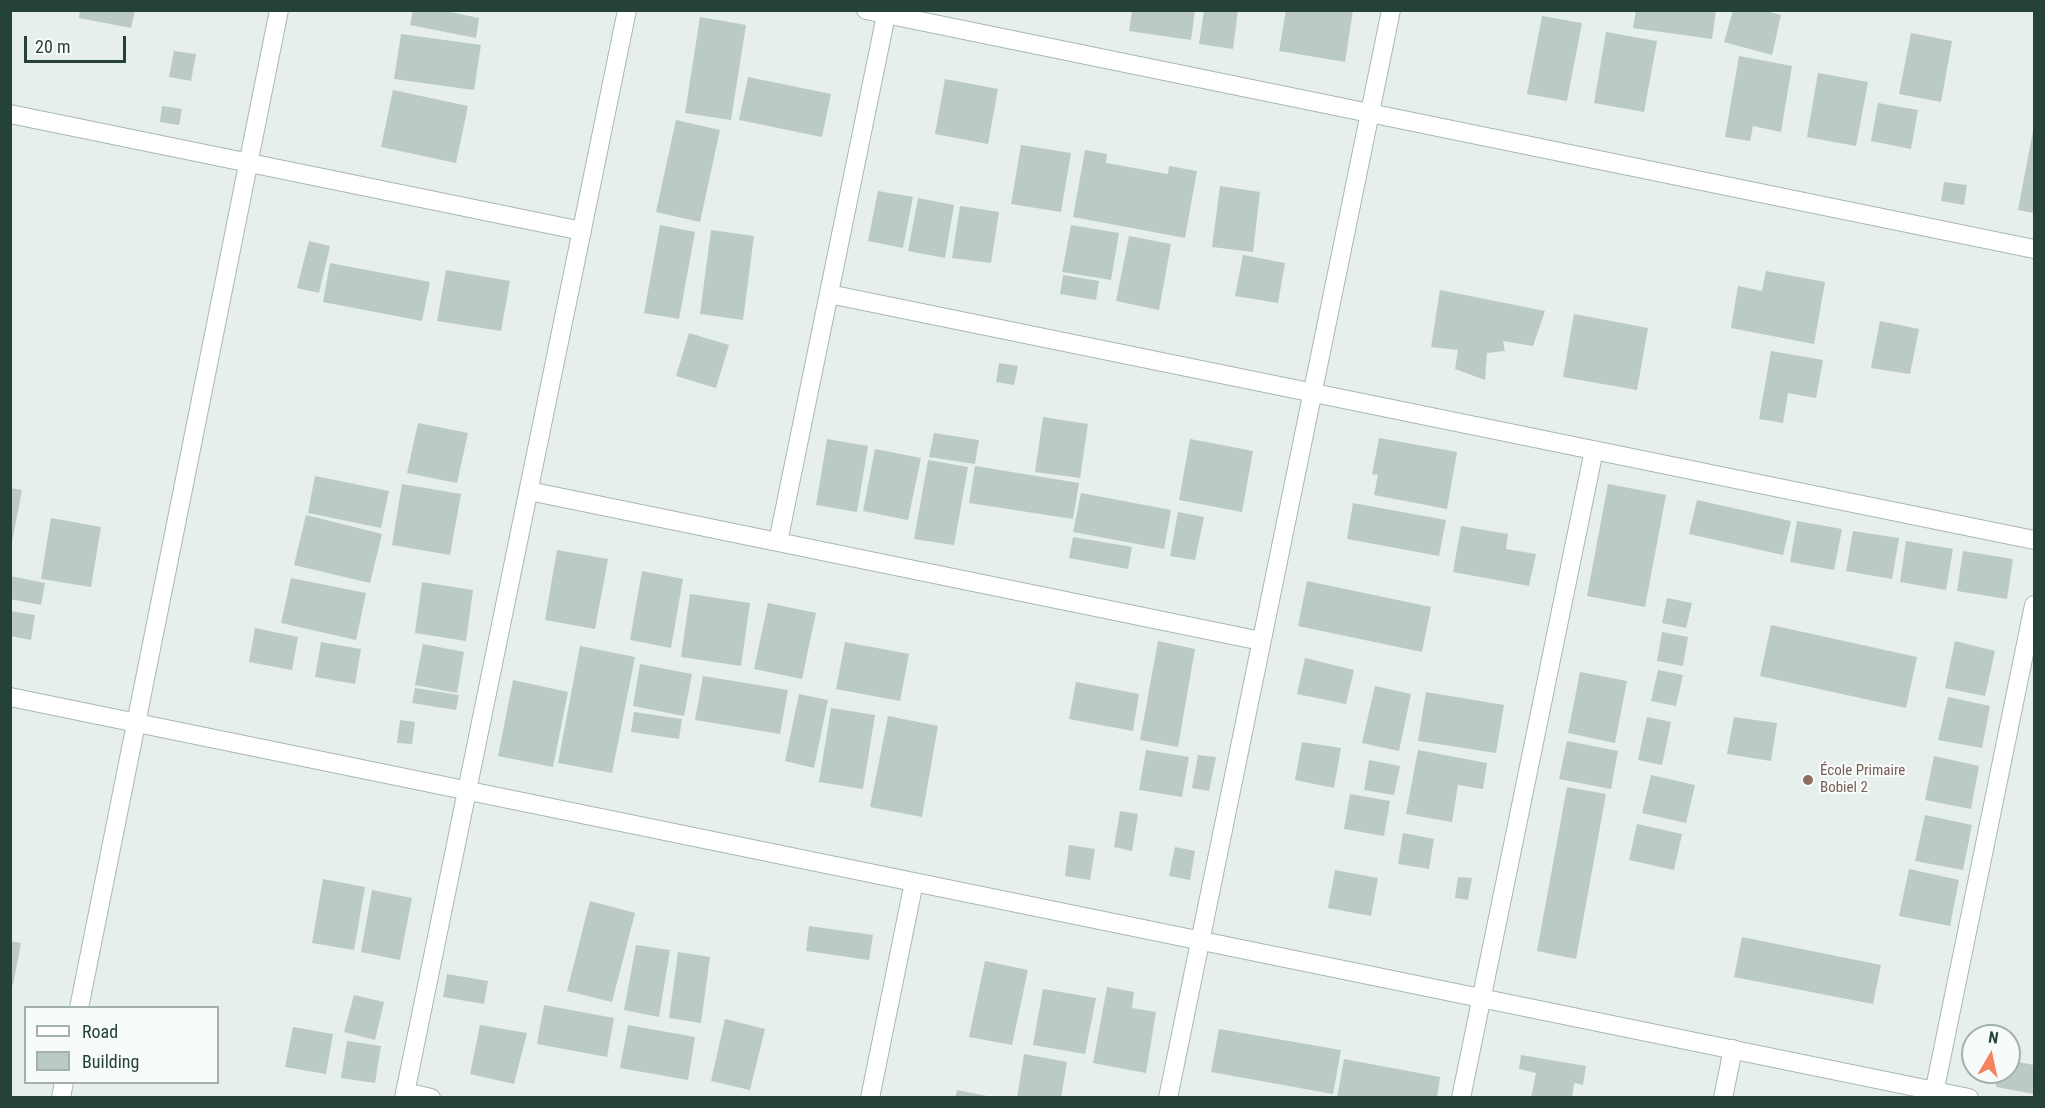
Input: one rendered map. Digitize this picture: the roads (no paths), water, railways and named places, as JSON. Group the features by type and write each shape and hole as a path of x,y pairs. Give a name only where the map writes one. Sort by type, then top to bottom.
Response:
{"street":[{"path":"80,1006 279,10"},
{"path":"431,1098 405,1095 627,10"},
{"path":"866,10 2034,249"},
{"path":"1168,1098 1390,10"},
{"path":"778,542 886,15"},
{"path":"10,114 582,231"},
{"path":"829,294 2034,540"},
{"path":"1461,1098 1594,450"},
{"path":"529,491 1261,641"},
{"path":"1934,1094 2034,605"},
{"path":"10,697 1733,1049 1934,1094 1969,1098"},
{"path":"870,1098 914,882"},
{"path":"1723,1098 1733,1049"}],"place":[{"name":"École Primaire Bobiel 2","path":"1808,780"}]}
